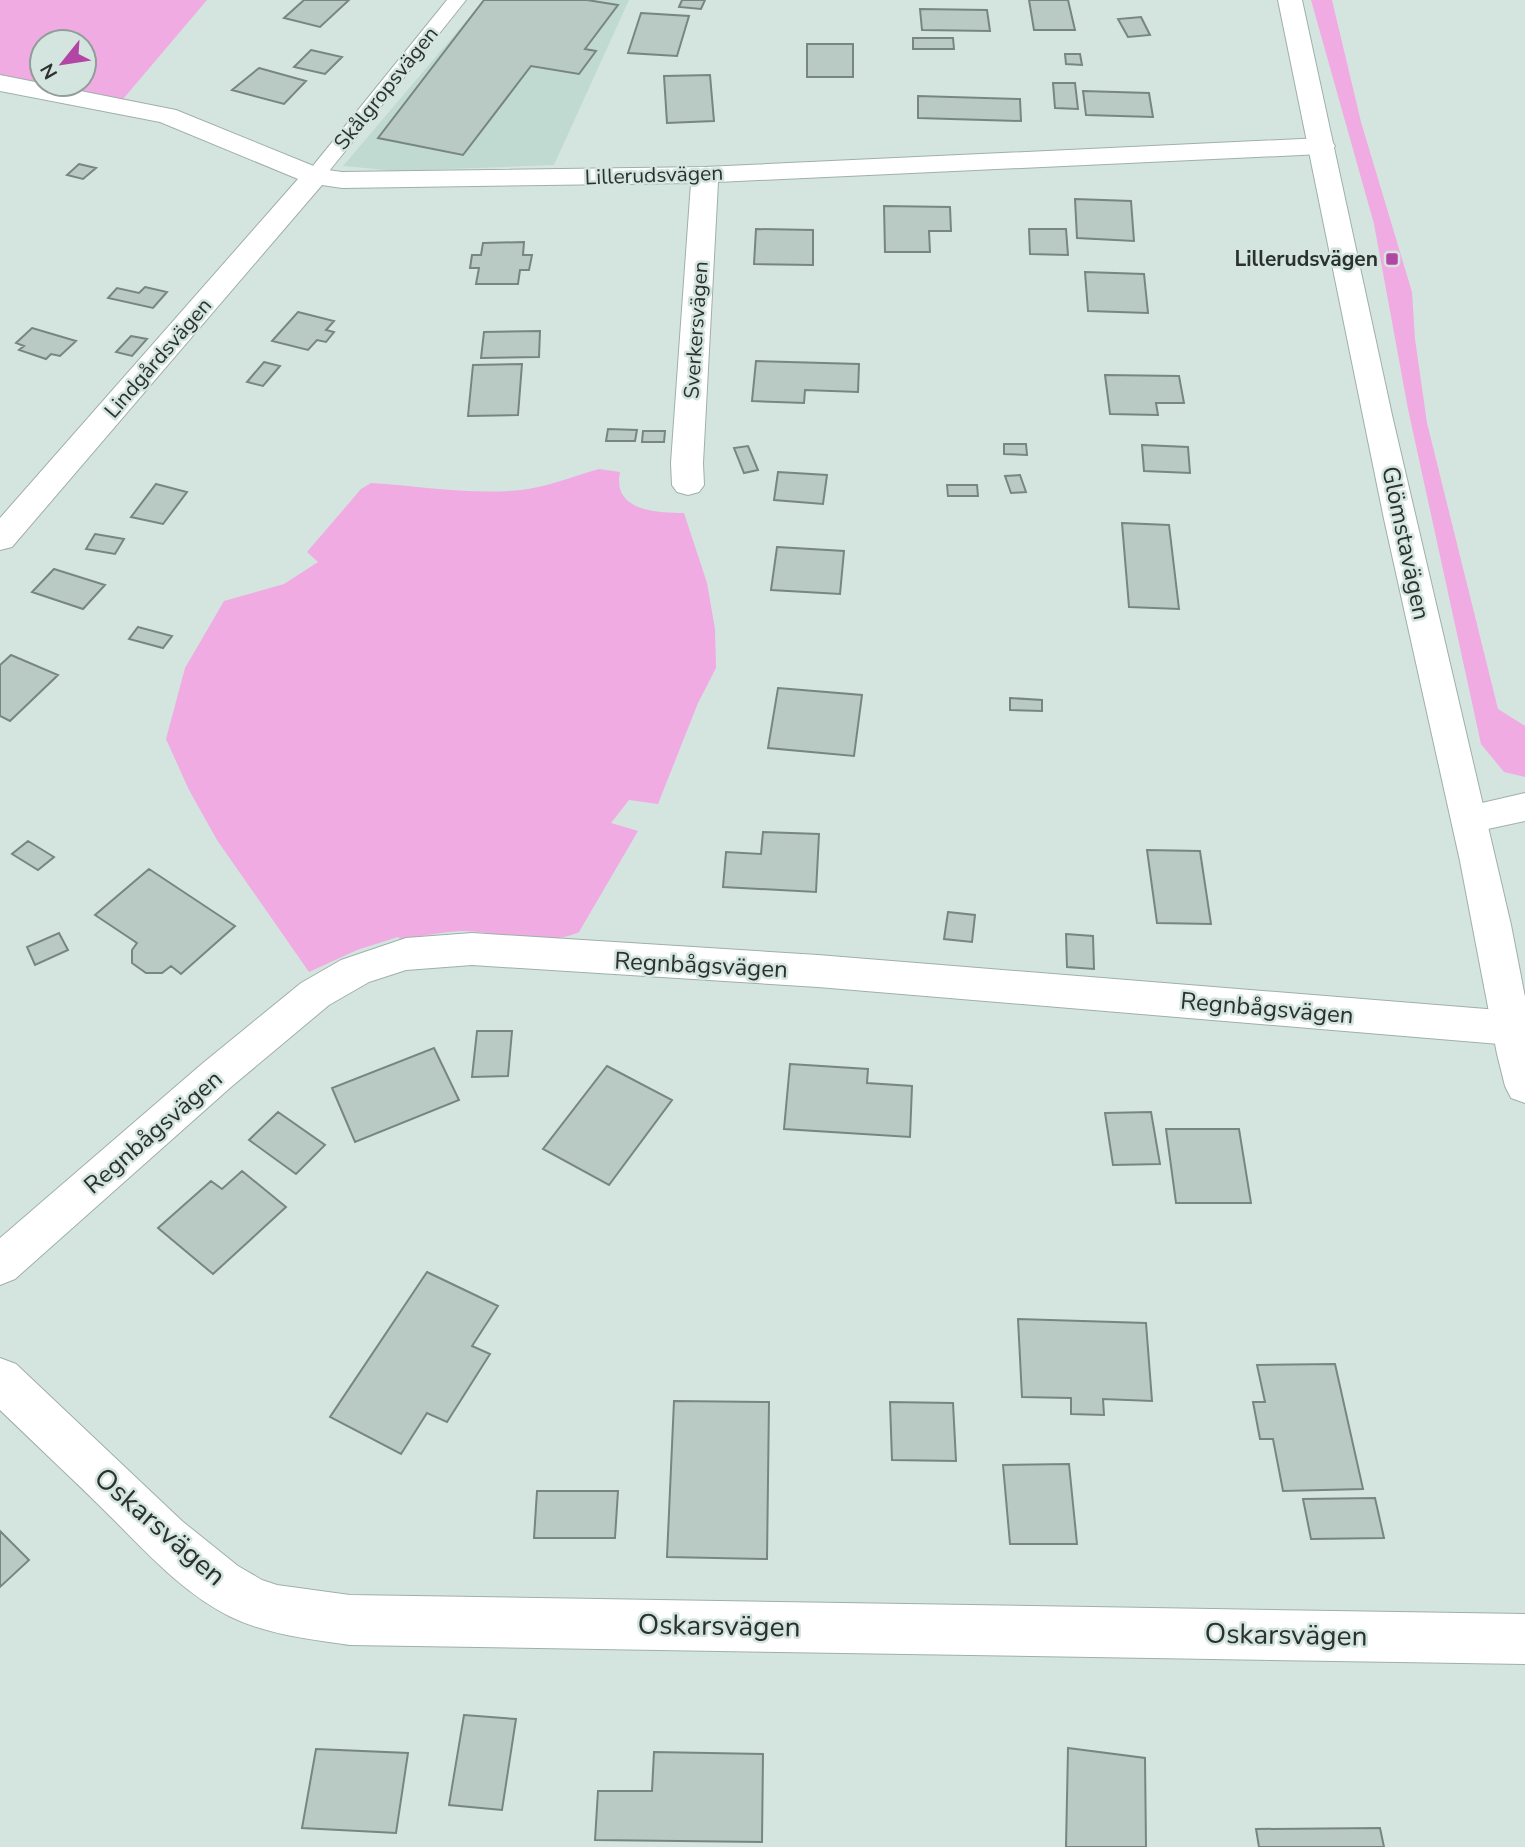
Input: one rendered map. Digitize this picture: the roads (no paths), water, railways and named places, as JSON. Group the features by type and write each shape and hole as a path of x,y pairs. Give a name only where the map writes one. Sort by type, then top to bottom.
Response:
{"street":[{"name":"Glömstavägen","path":"1290,0 1401,527 1469,819 1525,1086"},
{"name":"Lillerudsvägen","path":"0,83 167,116 315,176 368,181 705,175 1116,153 1322,146"},
{"name":"Sverkersvägen","path":"688,485 687,463 705,175"},
{"name":"Lindgårdsvägen","path":"0,539 315,176"},
{"path":"1469,819 1525,807"},
{"name":"Regnbågsvägen","path":"0,1265 315,994 355,971 406,954 472,949 818,971 1511,1028"},
{"name":"Oskarsvägen","path":"0,1379 162,1534 205,1570 238,1594 275,1608 304,1614 364,1620 1525,1639"}],"lane":[{"name":"Skålgropsvägen","path":"315,176 457,0"}],"place":[{"name":"Lillerudsvägen","path":"1392,259"}]}
